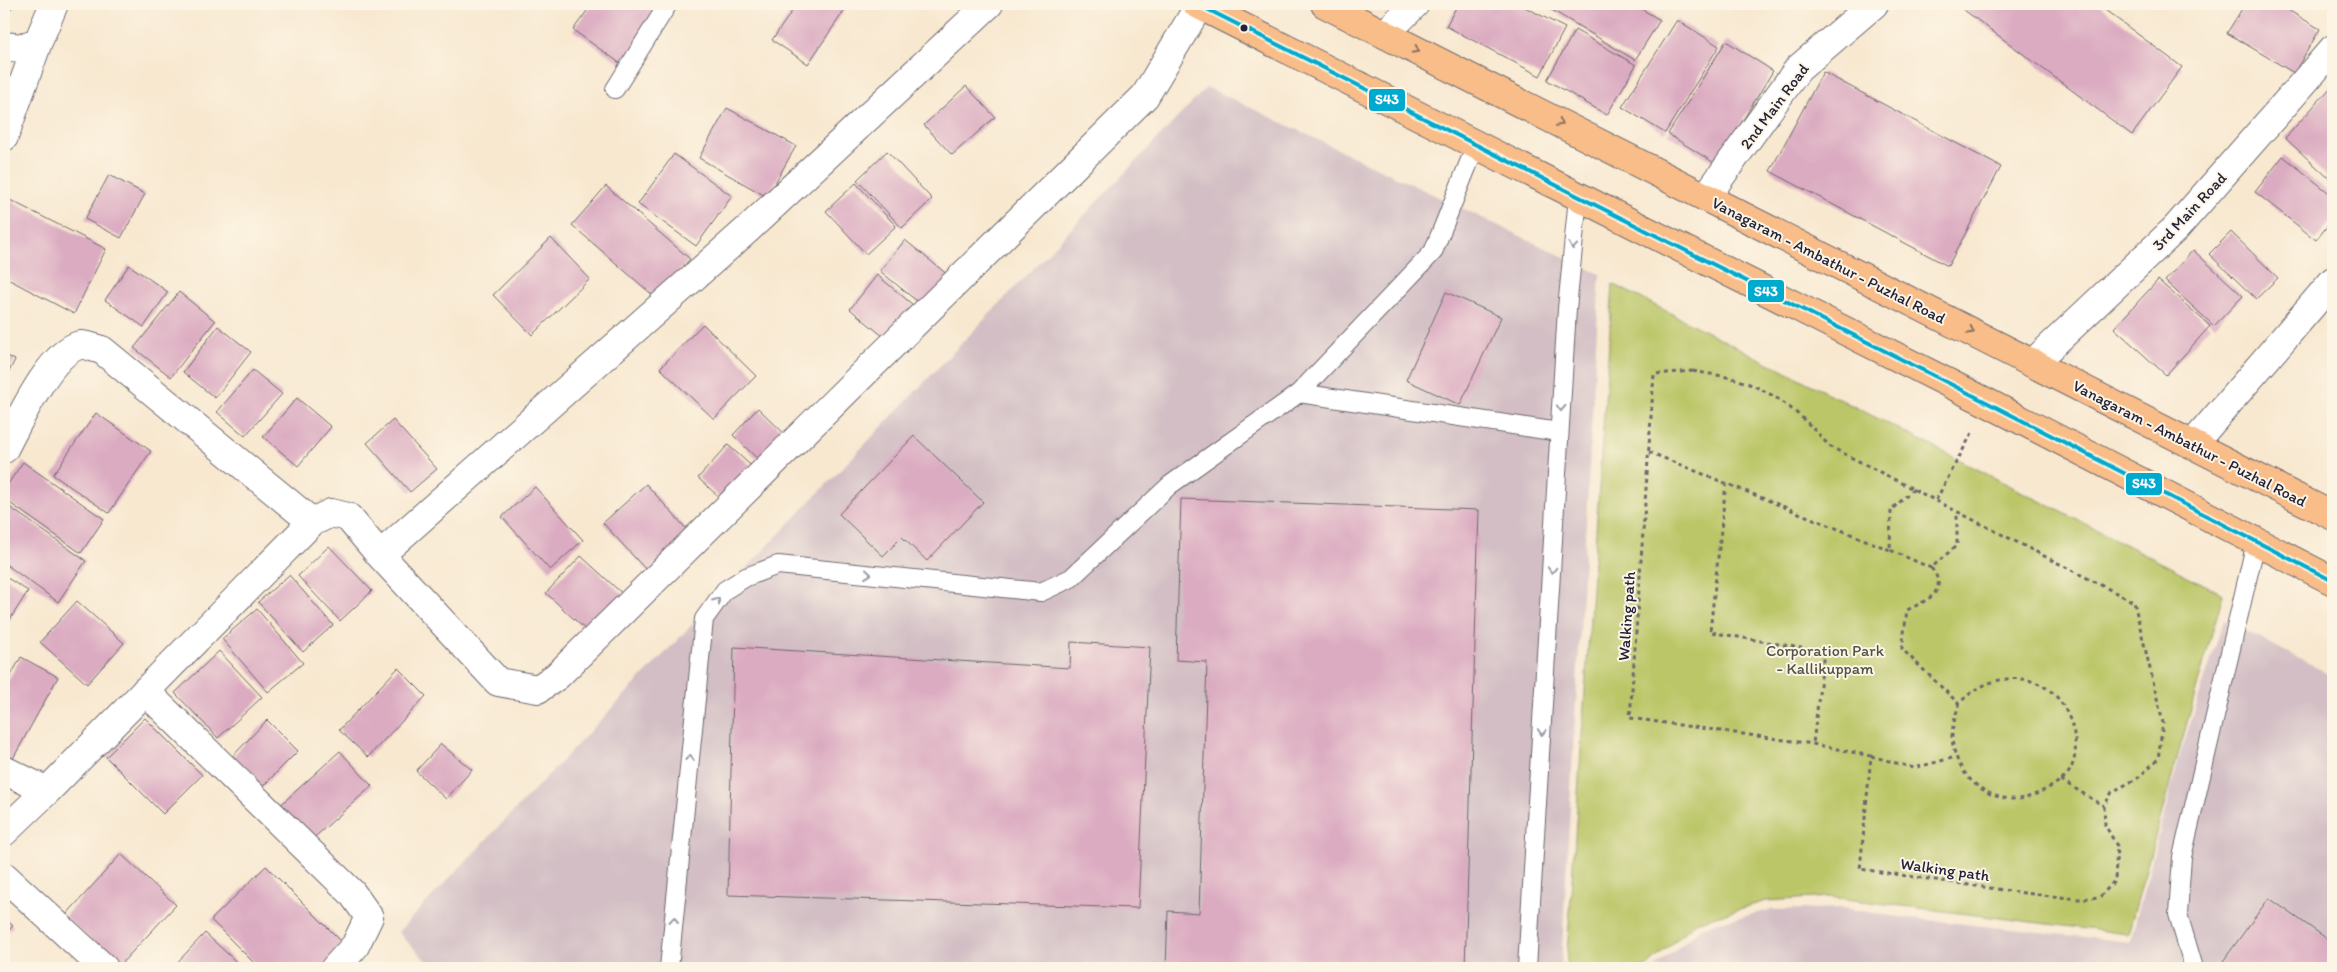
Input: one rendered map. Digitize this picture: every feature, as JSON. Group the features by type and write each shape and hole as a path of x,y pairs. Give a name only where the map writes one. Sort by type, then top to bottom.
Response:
{"main road":[{"path":"1199,4 1988,403 2333,581"},
{"name":"Vanagaram - Ambathur - Puzhal Road","path":"1325,4 2333,516"}],"street":[{"path":"4,137 38,42 54,4"},
{"path":"380,555 748,229 989,4"},
{"path":"4,832 47,791 312,522 331,513 348,517 380,555 498,682 538,690 557,676 1145,96 1199,4"},
{"path":"1385,34 1415,4"},
{"name":"2nd Main Road","path":"1706,197 1798,69 1874,4"},
{"path":"4,46 21,48 38,42"},
{"name":"3rd Main Road","path":"2033,363 2176,228 2333,48"},
{"path":"2193,444 2333,281"},
{"path":"4,449 45,375 67,351 81,345 102,350 312,522"},
{"path":"146,691 352,893 369,917 355,946 336,968"},
{"path":"4,770 47,791"},
{"path":"4,876 104,968"}],"lane":[{"path":"614,89 668,4"},
{"path":"669,968 704,619 725,590 746,577 778,565 1041,592 1071,578 1170,485 1299,394 1433,252 1476,145"},
{"path":"1527,968 1567,309 1578,197"},
{"path":"1299,394 1559,432"},
{"path":"2194,968 2178,914 2182,857 2256,542"}],"path":[{"name":"Walking path","path":"1693,371 1735,379 1772,395 1811,424 1829,446 1936,500 2134,602 2163,723 2158,759 2138,778 2112,792 2104,806 2105,825 2117,846 2115,880 2100,897 2079,899 2024,893 1860,869 1872,756 1813,744 1630,718 1654,374 1693,371"},
{"path":"1936,500 1988,403"},
{"path":"1650,452 1931,568 1936,575 1938,587 1932,598 1906,610 1902,649 1959,704"},
{"path":"1726,483 1710,632 1824,652 1813,744"},
{"path":"1890,550 1891,510 1914,489"},
{"path":"1931,568 1957,545 1957,512"},
{"path":"2000,678 2020,679 2038,684 2053,694 2066,710 2074,732 2072,764 2061,780 2034,795 2020,800 2001,798 1983,790 1959,768 1956,756 1952,737 1959,704 1967,694 1985,683 2000,678"},
{"path":"1872,756 1914,768 1956,756"},
{"path":"2061,780 2104,806"}],"shaded area":[{"path":"1207,87 1600,274 1561,968 433,968 398,932"},
{"path":"2224,620 2333,676 2333,968 1654,968 1704,926 1770,910 1844,908 1892,916 2130,942 2181,752"}],"green space":[{"name":"Corporation Park - Kallikuppam","path":"1613,284 2223,594 2128,934 1830,897 1766,901 1696,922 1645,968 1566,968"}],"building":[{"path":"4,4 13,4 4,23"},
{"path":"592,4 669,4 624,66 573,30"},
{"path":"797,4 839,4 846,8 808,64 772,40"},
{"path":"1458,4 1519,4 1565,28 1540,76 1446,26"},
{"path":"1542,4 1633,4 1660,20 1635,60"},
{"path":"1956,4 2097,4 2182,67 2132,135"},
{"path":"2245,4 2278,4 2320,29 2294,73 2227,33"},
{"path":"1677,20 1719,46 1665,133 1622,107"},
{"path":"1575,30 1636,65 1607,115 1547,80"},
{"path":"1726,41 1773,71 1716,164 1668,134"},
{"path":"1823,72 2001,167 1948,266 1770,171"},
{"path":"2333,85 2333,182 2285,138"},
{"path":"966,86 995,117 952,155 924,125"},
{"path":"727,108 796,146 767,197 699,158"},
{"path":"887,151 932,199 902,228 857,180"},
{"path":"674,154 732,196 696,246 638,204"},
{"path":"2283,156 2333,196 2333,219 2316,240 2255,192"},
{"path":"109,175 145,194 121,238 85,219"},
{"path":"856,183 896,226 866,254 826,211"},
{"path":"606,186 690,259 656,298 572,225"},
{"path":"10,200 106,249 74,314 4,277 4,211"},
{"path":"2231,232 2278,278 2256,299 2209,254"},
{"path":"551,238 590,279 532,335 493,295"},
{"path":"905,240 954,280 929,311 880,271"},
{"path":"2193,250 2243,296 2214,326 2165,281"},
{"path":"129,265 168,292 144,327 105,300"},
{"path":"877,275 924,314 896,347 850,309"},
{"path":"2158,280 2210,326 2166,375 2114,328"},
{"path":"179,292 215,321 171,377 134,348"},
{"path":"1446,292 1501,317 1460,405 1406,380"},
{"path":"703,324 756,376 714,419 660,368"},
{"path":"218,326 251,352 215,398 183,372"},
{"path":"4,354 15,360 4,381"},
{"path":"253,370 282,394 245,436 217,412"},
{"path":"297,398 331,427 298,466 263,437"},
{"path":"758,408 797,446 771,472 733,435"},
{"path":"96,413 151,451 109,513 53,475"},
{"path":"393,420 437,469 410,492 367,443"},
{"path":"914,436 983,502 927,561 902,537 883,556 839,514"},
{"path":"728,445 767,480 737,513 698,478"},
{"path":"23,462 104,519 81,553 4,499 4,490"},
{"path":"646,484 701,545 658,583 603,523"},
{"path":"535,487 583,540 550,570 502,517"},
{"path":"1181,499 1479,510 1465,968 1166,968 1168,911 1199,913 1207,662 1176,660"},
{"path":"4,503 86,561 58,602 4,563"},
{"path":"329,546 372,591 340,621 298,576"},
{"path":"581,556 638,608 603,646 546,593"},
{"path":"289,575 333,625 303,652 258,602"},
{"path":"4,576 28,591 4,629"},
{"path":"77,601 124,643 87,684 40,642"},
{"path":"257,609 303,663 268,692 222,639"},
{"path":"1071,642 1150,647 1138,908 728,895 734,647 1070,668"},
{"path":"219,651 262,697 218,738 175,693"},
{"path":"21,657 58,677 10,764 4,760 4,688"},
{"path":"398,668 426,696 368,757 339,730"},
{"path":"145,718 202,775 163,814 106,757"},
{"path":"267,720 298,751 259,790 229,760"},
{"path":"441,744 472,770 446,799 416,771"},
{"path":"340,751 372,786 307,844 275,810"},
{"path":"121,854 176,905 119,966 65,916"},
{"path":"266,866 347,947 325,968 259,968 211,920"},
{"path":"2269,898 2333,943 2333,968 2218,968"},
{"path":"4,917 13,926 4,935"},
{"path":"205,933 243,968 172,968"}],"transit line":[{"name":"S43","path":"1197,4 1988,403 2333,581"}]}
